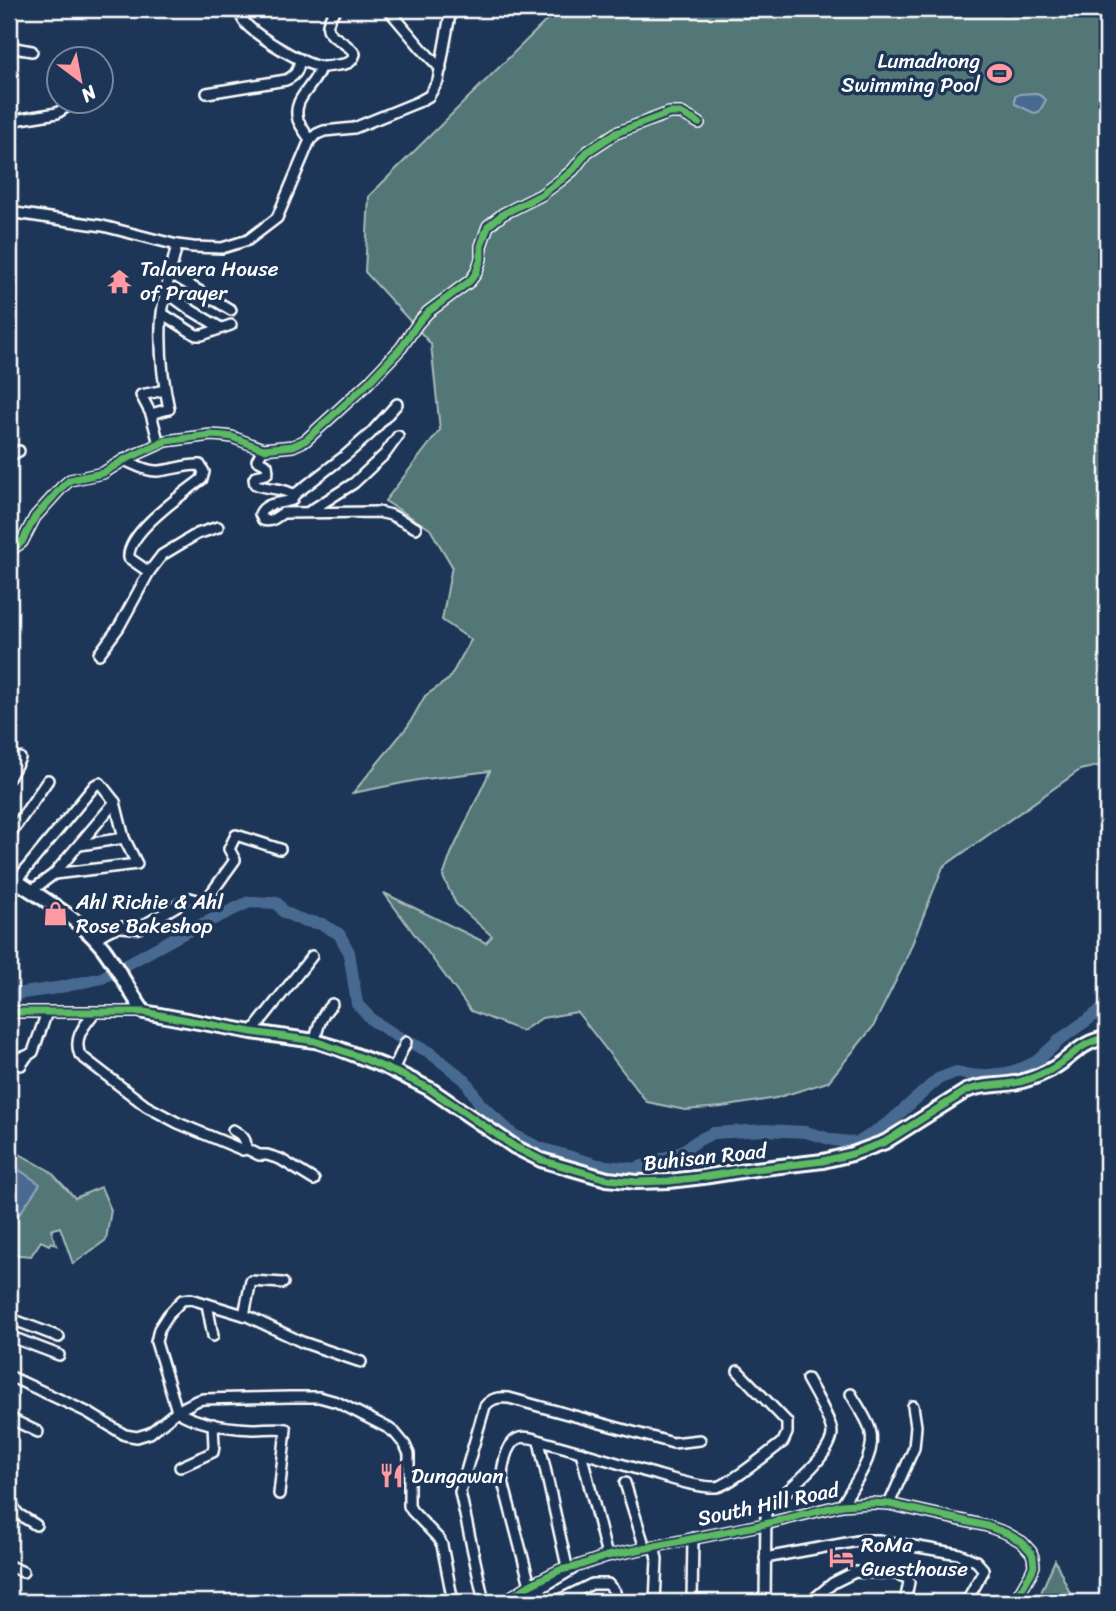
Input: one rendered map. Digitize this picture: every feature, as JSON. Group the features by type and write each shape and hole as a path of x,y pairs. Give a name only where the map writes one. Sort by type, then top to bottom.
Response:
{"street":[{"path":"239,9 247,25 272,44 320,67 344,65 352,62 355,54 331,33 327,26 327,20 336,9"},
{"path":"388,9 440,69"},
{"path":"9,212 103,226 193,247 222,248 248,240 277,218 310,141 317,134 354,128 429,96 438,81 451,9"},
{"path":"9,47 32,51"},
{"path":"207,93 286,80 298,71 300,59"},
{"path":"310,141 298,120 298,107 304,93 318,75 320,67"},
{"path":"9,551 18,546 35,517 70,480 103,473 137,453 166,441 211,435 225,436 263,449 293,446 306,440 368,383 401,348 428,312 470,281 481,258 483,235 488,226 541,195 573,170 587,152 616,133 669,113 681,113 699,123"},
{"path":"9,121 46,115"},
{"path":"151,414 169,409 162,369 161,324 177,245"},
{"path":"171,274 231,310"},
{"path":"163,314 195,335 226,326 191,310 166,292"},
{"path":"159,444 151,414 141,395 164,390"},
{"path":"397,404 370,434 294,495 294,498 266,506 260,514 262,520 271,521 283,513 378,512 391,515 416,528"},
{"path":"309,512 354,483 385,454 398,436"},
{"path":"263,449 257,460 267,465 268,472 256,476 255,484 288,491 294,495"},
{"path":"9,456 19,451"},
{"path":"124,460 156,471 200,465 204,472 202,479 147,524 128,550 129,558 149,572"},
{"path":"99,654 119,627 149,572 162,555 197,534 218,527"},
{"path":"9,778 20,758"},
{"path":"9,836 48,780"},
{"path":"54,874 137,864 124,838 115,802 100,783 95,785 12,879 72,919 95,939 144,1012"},
{"path":"31,891 54,874 115,802"},
{"path":"95,939 118,927 139,928 190,898 204,901 213,893 232,864 234,857 229,849 236,835 280,849"},
{"path":"80,845 124,838"},
{"path":"252,1032 312,956"},
{"path":"314,1041 321,1018 332,1004"},
{"path":"9,1012 144,1012"},
{"path":"9,1060 24,1061 33,1052 47,1012"},
{"name":"Buhisan Road","path":"144,1012 314,1041 335,1047 393,1070 430,1089 496,1135 541,1160 607,1179 637,1182 669,1181 823,1161 852,1154 884,1142 976,1086 1017,1082 1041,1074 1056,1067 1087,1044 1107,1038"},
{"path":"94,1013 79,1035 77,1044 80,1055 128,1093 162,1115 239,1150 245,1148 259,1155 283,1160 314,1180"},
{"path":"393,1070 406,1042"},
{"path":"233,1130 246,1142 245,1148"},
{"path":"244,1315 251,1281 283,1283"},
{"path":"279,1494 286,1429 254,1429 212,1424 177,1411 156,1342 159,1329 181,1300 191,1298 244,1315 302,1342 361,1362"},
{"path":"207,1304 213,1336"},
{"path":"9,1318 59,1336"},
{"path":"22,1324 12,1338 59,1355"},
{"path":"532,1588 502,1478 509,1451 515,1440 525,1437 681,1482 717,1487 783,1442 787,1433 786,1422 738,1370"},
{"path":"9,1376 90,1413 125,1435 137,1437 150,1433 177,1411 203,1399 319,1397 337,1402 388,1428 408,1450 410,1506 442,1545 453,1602"},
{"path":"765,1602 766,1510 807,1474 832,1437 831,1426 807,1379"},
{"path":"842,1505 869,1457 872,1443 869,1425 851,1394"},
{"path":"484,1602 460,1492 485,1406 490,1401 501,1397 509,1398 673,1443 700,1440"},
{"path":"889,1504 914,1448 914,1406"},
{"path":"9,1418 38,1432"},
{"path":"180,1467 213,1452 212,1424"},
{"path":"540,1441 570,1569"},
{"path":"581,1452 607,1556"},
{"path":"625,1483 656,1559 654,1602"},
{"path":"9,1500 18,1514 36,1525"},
{"name":"South Hill Road","path":"503,1602 570,1569 607,1556 765,1524 842,1505 871,1503 889,1504 987,1526 1022,1542 1034,1557 1034,1566 1014,1602"},
{"path":"692,1602 693,1538"},
{"path":"765,1558 871,1540 959,1554 976,1561 983,1569 966,1602"},
{"path":"9,1566 23,1572"},
{"path":"810,1602 833,1583 855,1572 902,1576 909,1582 905,1602"},
{"path":"556,1602 592,1584 608,1584 615,1592 617,1602"},
{"name":"South Hill Road","path":"517,1602 532,1588"}],"green space":[{"path":"558,9 1107,9 1107,764 1080,770 943,867 904,964 873,1027 828,1082 776,1098 685,1110 647,1102 577,1012 542,1018 522,1031 471,1011 384,893 486,943 492,936 456,904 443,877 490,771 418,780 353,793 408,726 425,696 449,679 471,640 442,620 452,566 430,529 385,501 440,430 431,344 365,272 369,196"},
{"path":"9,1148 50,1171 75,1198 101,1187 111,1210 106,1240 73,1264 60,1227 51,1230 56,1245 41,1241 31,1256 9,1254 9,1229 39,1184 9,1163"},
{"path":"1055,1560 1074,1602 1037,1602"}],"water":[{"path":"1035,93 1046,100 1039,112 1034,113 1015,104 1015,96"},
{"path":"9,1163 40,1184 9,1229"}],"waterway":[{"path":"9,995 102,978 180,935 249,902 277,903 284,912 301,920 322,924 339,934 349,952 357,1004 372,1020 429,1052 465,1080 480,1104 512,1134 540,1148 598,1165 635,1169 681,1152 713,1133 765,1130 806,1132 833,1140 858,1143 891,1121 938,1079 956,1072 981,1076 1023,1068 1037,1061 1062,1038 1100,1011 1107,1010"}],"cycle path":[{"path":"9,551 22,542 35,517 70,480 103,473 166,441 211,435 225,436 263,449 293,446 306,440 368,383 401,348 428,312 470,281 481,259 481,246 488,226 503,214 541,195 573,170 587,152 616,133 669,113 681,113 699,123"},
{"path":"9,1012 144,1012 315,1041 360,1057 430,1089 515,1147 541,1160 607,1179 637,1182 703,1177 823,1161 852,1154 885,1142 966,1091 1034,1077 1054,1068 1081,1047 1107,1038"},
{"path":"503,1602 560,1570 607,1556 765,1524 842,1505 871,1503 889,1504 987,1526 1022,1542 1031,1552 1034,1566 1014,1602"}],"place":[{"name":"Lumadnong Swimming Pool","path":"1000,73"},
{"name":"Talavera House of Prayer","path":"120,281"},
{"name":"Ahl Richie & Ahl Rose Bakeshop","path":"56,914"},
{"name":"Dungawan","path":"391,1476"},
{"name":"RoMa Guesthouse","path":"841,1557"}]}
